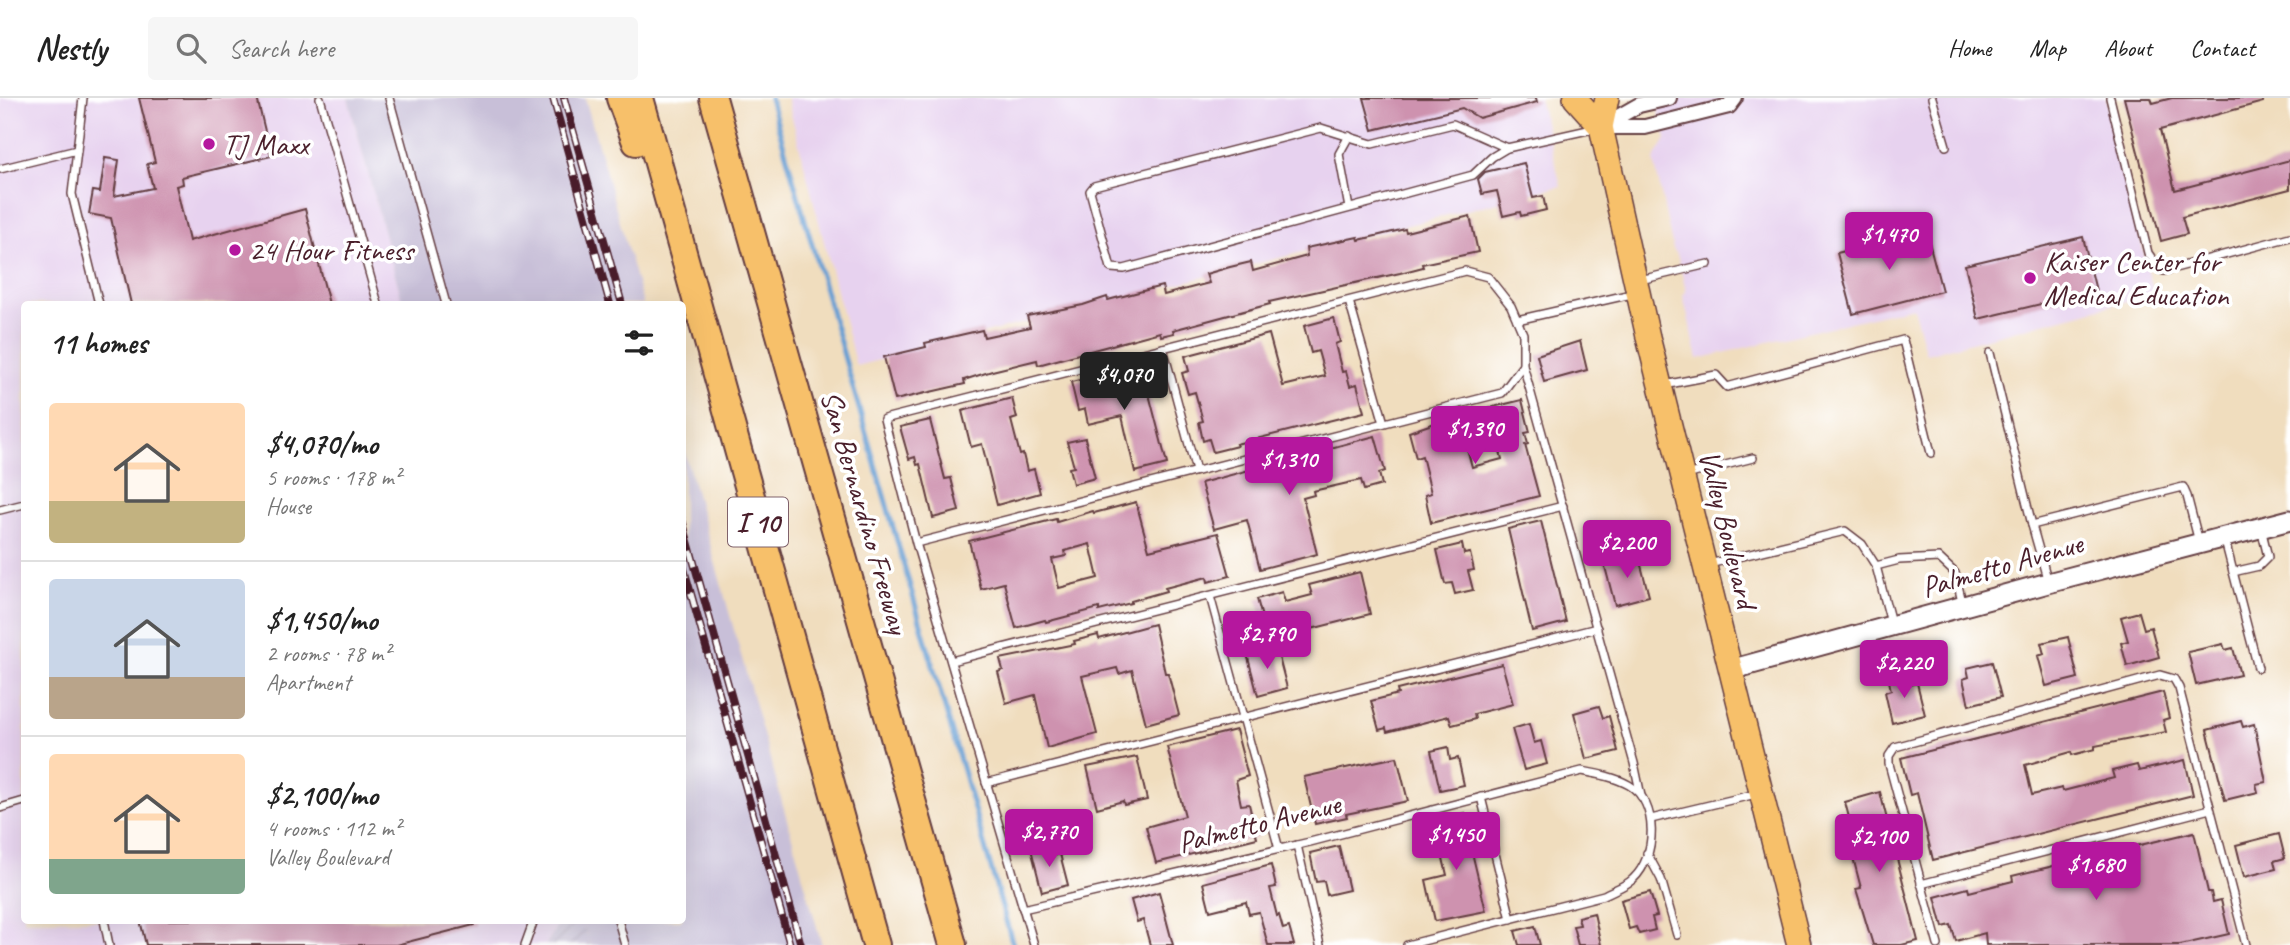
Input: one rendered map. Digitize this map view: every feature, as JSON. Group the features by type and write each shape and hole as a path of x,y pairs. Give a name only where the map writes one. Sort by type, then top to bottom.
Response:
{"highway":[{"path":"620,98 704,328"},
{"name":"I 10","path":"640,98 876,945"},
{"name":"San Bernardino Freeway","path":"713,98 953,945"}],"main road":[{"name":"Valley Boulevard","path":"1575,98 1601,127"},
{"name":"Valley Boulevard","path":"1607,98 1601,127 1637,287 1799,945"}],"street":[{"path":"1601,127 1639,105 1669,98"},
{"path":"1601,127 1645,127 1729,106 1735,98"},
{"name":"Palmetto Avenue","path":"1730,670 2199,542 2290,520"}],"lane":[{"path":"83,98 72,194 98,301"},
{"path":"320,98 377,301"},
{"path":"389,98 445,301"},
{"path":"1932,98 1946,146"},
{"path":"2110,98 2148,253 2160,270 2290,237"},
{"path":"1507,148 1453,124 1372,145 1321,128 1094,186 1090,191 1111,268 1124,269 1473,175 1492,157 1507,148 1601,127"},
{"path":"1349,136 1339,154 1349,208"},
{"path":"0,169 77,150"},
{"path":"1517,320 1708,264"},
{"path":"1034,945 916,543 884,419 1465,271 1488,277 1511,306 1523,334 1523,365 1642,797 1651,819 1644,863 1634,878 1604,895 1407,945"},
{"path":"1349,301 1384,422"},
{"path":"1660,386 1716,374 1727,387 1903,340 1931,453"},
{"path":"1163,348 1196,471"},
{"path":"1990,353 2048,583"},
{"path":"916,543 1502,393 1523,365"},
{"path":"1682,476 1754,458"},
{"path":"2032,525 2183,487 2199,542"},
{"path":"0,510 21,505"},
{"path":"951,661 1563,506"},
{"path":"2233,572 2259,566 2267,558 2261,527"},
{"path":"1704,566 1844,531 1862,544 1877,566 1893,627"},
{"path":"2224,536 2258,668"},
{"path":"1877,566 1899,560 1938,558 1955,573 1963,607"},
{"path":"1210,596 1279,849"},
{"path":"986,783 1597,628"},
{"path":"1938,945 1889,764 1889,756 1895,747 2160,675 2174,679 2179,688 2246,945"},
{"name":"Palmetto Avenue","path":"1023,909 1297,845 1582,771 1603,775 1631,786 1642,797"},
{"path":"1651,819 1761,793"},
{"path":"1481,797 1510,919"},
{"path":"0,808 21,802"},
{"path":"1922,884 2210,809"},
{"path":"1297,845 1320,945"},
{"path":"1647,853 1661,879 1677,935"},
{"path":"105,924 109,945"},
{"path":"525,945 533,924"},
{"path":"619,924 624,945"}],"shaded area":[{"path":"0,98 348,98 402,301 21,301 21,924 558,924 546,945 0,945"},
{"path":"348,98 585,98 642,301 402,301"},
{"path":"787,98 1539,98 1561,186 856,366"},
{"path":"1655,98 2106,98 2154,294 1926,354 1913,307 1698,359 1683,296 1686,291 1677,254 1673,249 1654,160 1666,139"},
{"path":"686,458 822,945 590,945 584,924 686,924"},
{"path":"558,924 584,924 590,945 546,945"}],"building":[{"path":"139,98 257,98 271,156 182,177 183,184 176,186 189,241 305,209 328,301 130,301 111,218 89,214 93,191 100,192 105,158 119,160 114,196 153,188 147,164 155,162"},
{"path":"1364,98 1536,98 1537,102 1479,118 1462,108 1373,130"},
{"path":"2124,98 2151,98 2153,103 2172,98 2263,98 2263,102 2160,130 2175,190 2290,160 2290,189 2182,217 2187,234 2161,241"},
{"path":"1524,163 1533,198 1543,196 1546,210 1521,216 1520,212 1503,216 1497,191 1482,194 1478,179 1485,172"},
{"path":"1470,216 1478,252 1422,264 1423,267 1400,273 1269,302 1270,304 1173,330 1174,333 1161,336 1160,332 1038,365 1037,360 992,371 964,380 965,384 895,400 884,357 926,347 925,343 982,330 984,337 1030,327 1027,316 1162,286 1164,295 1209,283 1206,274 1230,267 1251,262 1253,271 1307,256 1306,248 1358,237 1359,240 1405,229 1406,232"},
{"path":"1926,231 1942,291 1853,314 1837,253"},
{"name":"Kaiser Center for Medical Education","path":"2083,237 2096,291 1978,319 1965,265"},
{"path":"1334,318 1340,342 1335,344 1342,372 1346,371 1350,386 1357,384 1364,412 1213,452 1209,439 1203,441 1199,422 1203,421 1195,392 1188,394 1182,373 1189,371 1185,356 1269,334 1283,386 1325,376 1318,351 1311,353 1304,326"},
{"path":"1580,341 1587,370 1544,382 1537,355"},
{"path":"1142,367 1167,464 1135,472 1122,416 1088,424 1085,409 1078,411 1071,382 1101,375 1102,378"},
{"path":"1012,398 1017,418 1011,420 1020,455 1023,454 1027,471 1034,469 1040,493 997,505 982,444 971,447 962,411"},
{"path":"1522,400 1530,432 1525,433 1528,444 1525,445 1539,496 1431,523 1425,495 1431,493 1427,476 1422,456 1416,458 1409,432 1458,415 1472,467 1502,459 1489,408"},
{"path":"930,420 945,479 951,478 959,511 933,518 920,464 917,465 915,457 909,459 900,427"},
{"path":"1375,436 1385,471 1379,473 1382,485 1364,490 1361,480 1313,491 1314,495 1303,498 1317,554 1260,569 1247,520 1214,529 1201,483"},
{"path":"1085,438 1095,478 1073,484 1069,468 1074,467 1067,442"},
{"path":"1136,502 1149,550 1218,533 1230,576 1208,582 1207,577 1165,588 1166,591 1131,603 1016,628 1004,583 981,589 969,541 1056,519 1057,522 1093,511 1094,513","holes":["1090,544 1098,578 1059,588 1052,559 1066,556 1065,551"]},
{"path":"1541,521 1566,622 1532,631 1508,529"},
{"path":"1462,544 1464,554 1470,553 1474,570 1468,571 1473,590 1455,594 1452,583 1445,584 1437,550"},
{"path":"1638,554 1649,596 1615,605 1604,563"},
{"path":"1360,572 1370,614 1268,640 1257,599 1282,592 1285,602 1312,595 1309,585"},
{"path":"2139,612 2144,629 2151,627 2159,657 2127,666 2121,643 2128,641 2121,617"},
{"path":"1154,624 1165,673 1168,673 1179,715 1146,724 1132,670 1119,674 1117,668 1082,676 1097,734 1047,748 1035,695 1006,703 998,672 1003,670 1000,659 1075,644 1074,641 1098,635 1099,639"},
{"path":"2068,637 2078,678 2046,686 2038,656 2044,654 2041,643"},
{"path":"2223,644 2225,650 2233,648 2240,675 2196,685 2188,652"},
{"path":"1276,646 1287,688 1258,696 1247,654"},
{"path":"1992,662 2001,697 1969,705 1963,679 1969,677 1967,668"},
{"path":"1502,664 1513,704 1474,714 1475,719 1452,725 1449,716 1387,732 1386,728 1379,730 1371,701 1398,694 1397,690"},
{"path":"1907,676 1909,685 1917,683 1925,715 1892,723 1885,692 1891,690 1889,681"},
{"path":"2163,692 2169,718 2163,720 2166,732 2095,746 2095,749 2072,755 2071,752 2025,765 2032,795 2062,788 2063,791 2114,778 2112,771 2137,765 2139,771 2185,760 2193,795 1933,860 1917,793 1910,795 1901,758"},
{"path":"1599,706 1603,718 1609,716 1618,751 1586,759 1574,713"},
{"path":"2241,721 2243,727 2254,724 2266,782 2256,784 2258,792 2225,800 2207,730"},
{"path":"1529,724 1534,743 1541,741 1547,764 1524,770 1512,729"},
{"path":"1236,730 1248,776 1236,780 1241,805 1249,804 1257,838 1156,863 1146,827 1185,816 1167,747"},
{"path":"1448,747 1450,760 1458,758 1464,785 1440,790 1431,751"},
{"path":"1137,757 1147,800 1124,805 1123,801 1097,808 1087,767"},
{"path":"1397,757 1408,801 1346,814 1347,817 1315,824 1304,777"},
{"path":"1880,792 1918,941 1901,945 1873,945 1856,889 1861,888 1849,842 1855,841 1845,802"},
{"path":"1465,813 1486,911 1435,921 1426,880 1447,875 1434,820"},
{"path":"2194,832 2208,892 2211,892 2213,902 2221,900 2229,934 2180,945 1986,945 1985,933 1956,941 1951,925 1943,927 1935,897 1968,888 1969,892 2013,881 2012,876"},
{"path":"2279,834 2285,858 2274,861 2276,869 2244,877 2236,845"},
{"path":"1050,844 1053,856 1060,854 1068,885 1042,892 1031,849"},
{"path":"1339,846 1349,890 1327,895 1324,881 1316,882 1310,853"},
{"path":"1271,865 1276,887 1270,888 1277,916 1279,915 1283,929 1289,927 1294,945 1268,945 1259,912 1249,914 1246,902 1210,911 1203,883"},
{"path":"1159,892 1173,945 1150,945 1143,920 1137,922 1131,900"},
{"path":"1650,892 1657,916 1652,917 1655,930 1639,934 1636,927 1629,929 1621,900"},
{"path":"1594,913 1601,945 1578,945 1573,926 1580,925 1578,917"},
{"path":"141,924 474,924 396,945 146,945"},
{"path":"1535,926 1540,945 1519,945 1515,931"}],"waterway":[{"path":"770,98 1013,945"}],"railway":[{"path":"553,98 609,301"},
{"path":"564,98 621,301"},
{"path":"686,534 801,945"},
{"path":"686,576 790,945"}],"place":[{"name":"TJ Maxx","path":"209,144"},
{"name":"24 Hour Fitness","path":"235,250"},
{"name":"Kaiser Center for Medical Education","path":"2030,278"}]}
